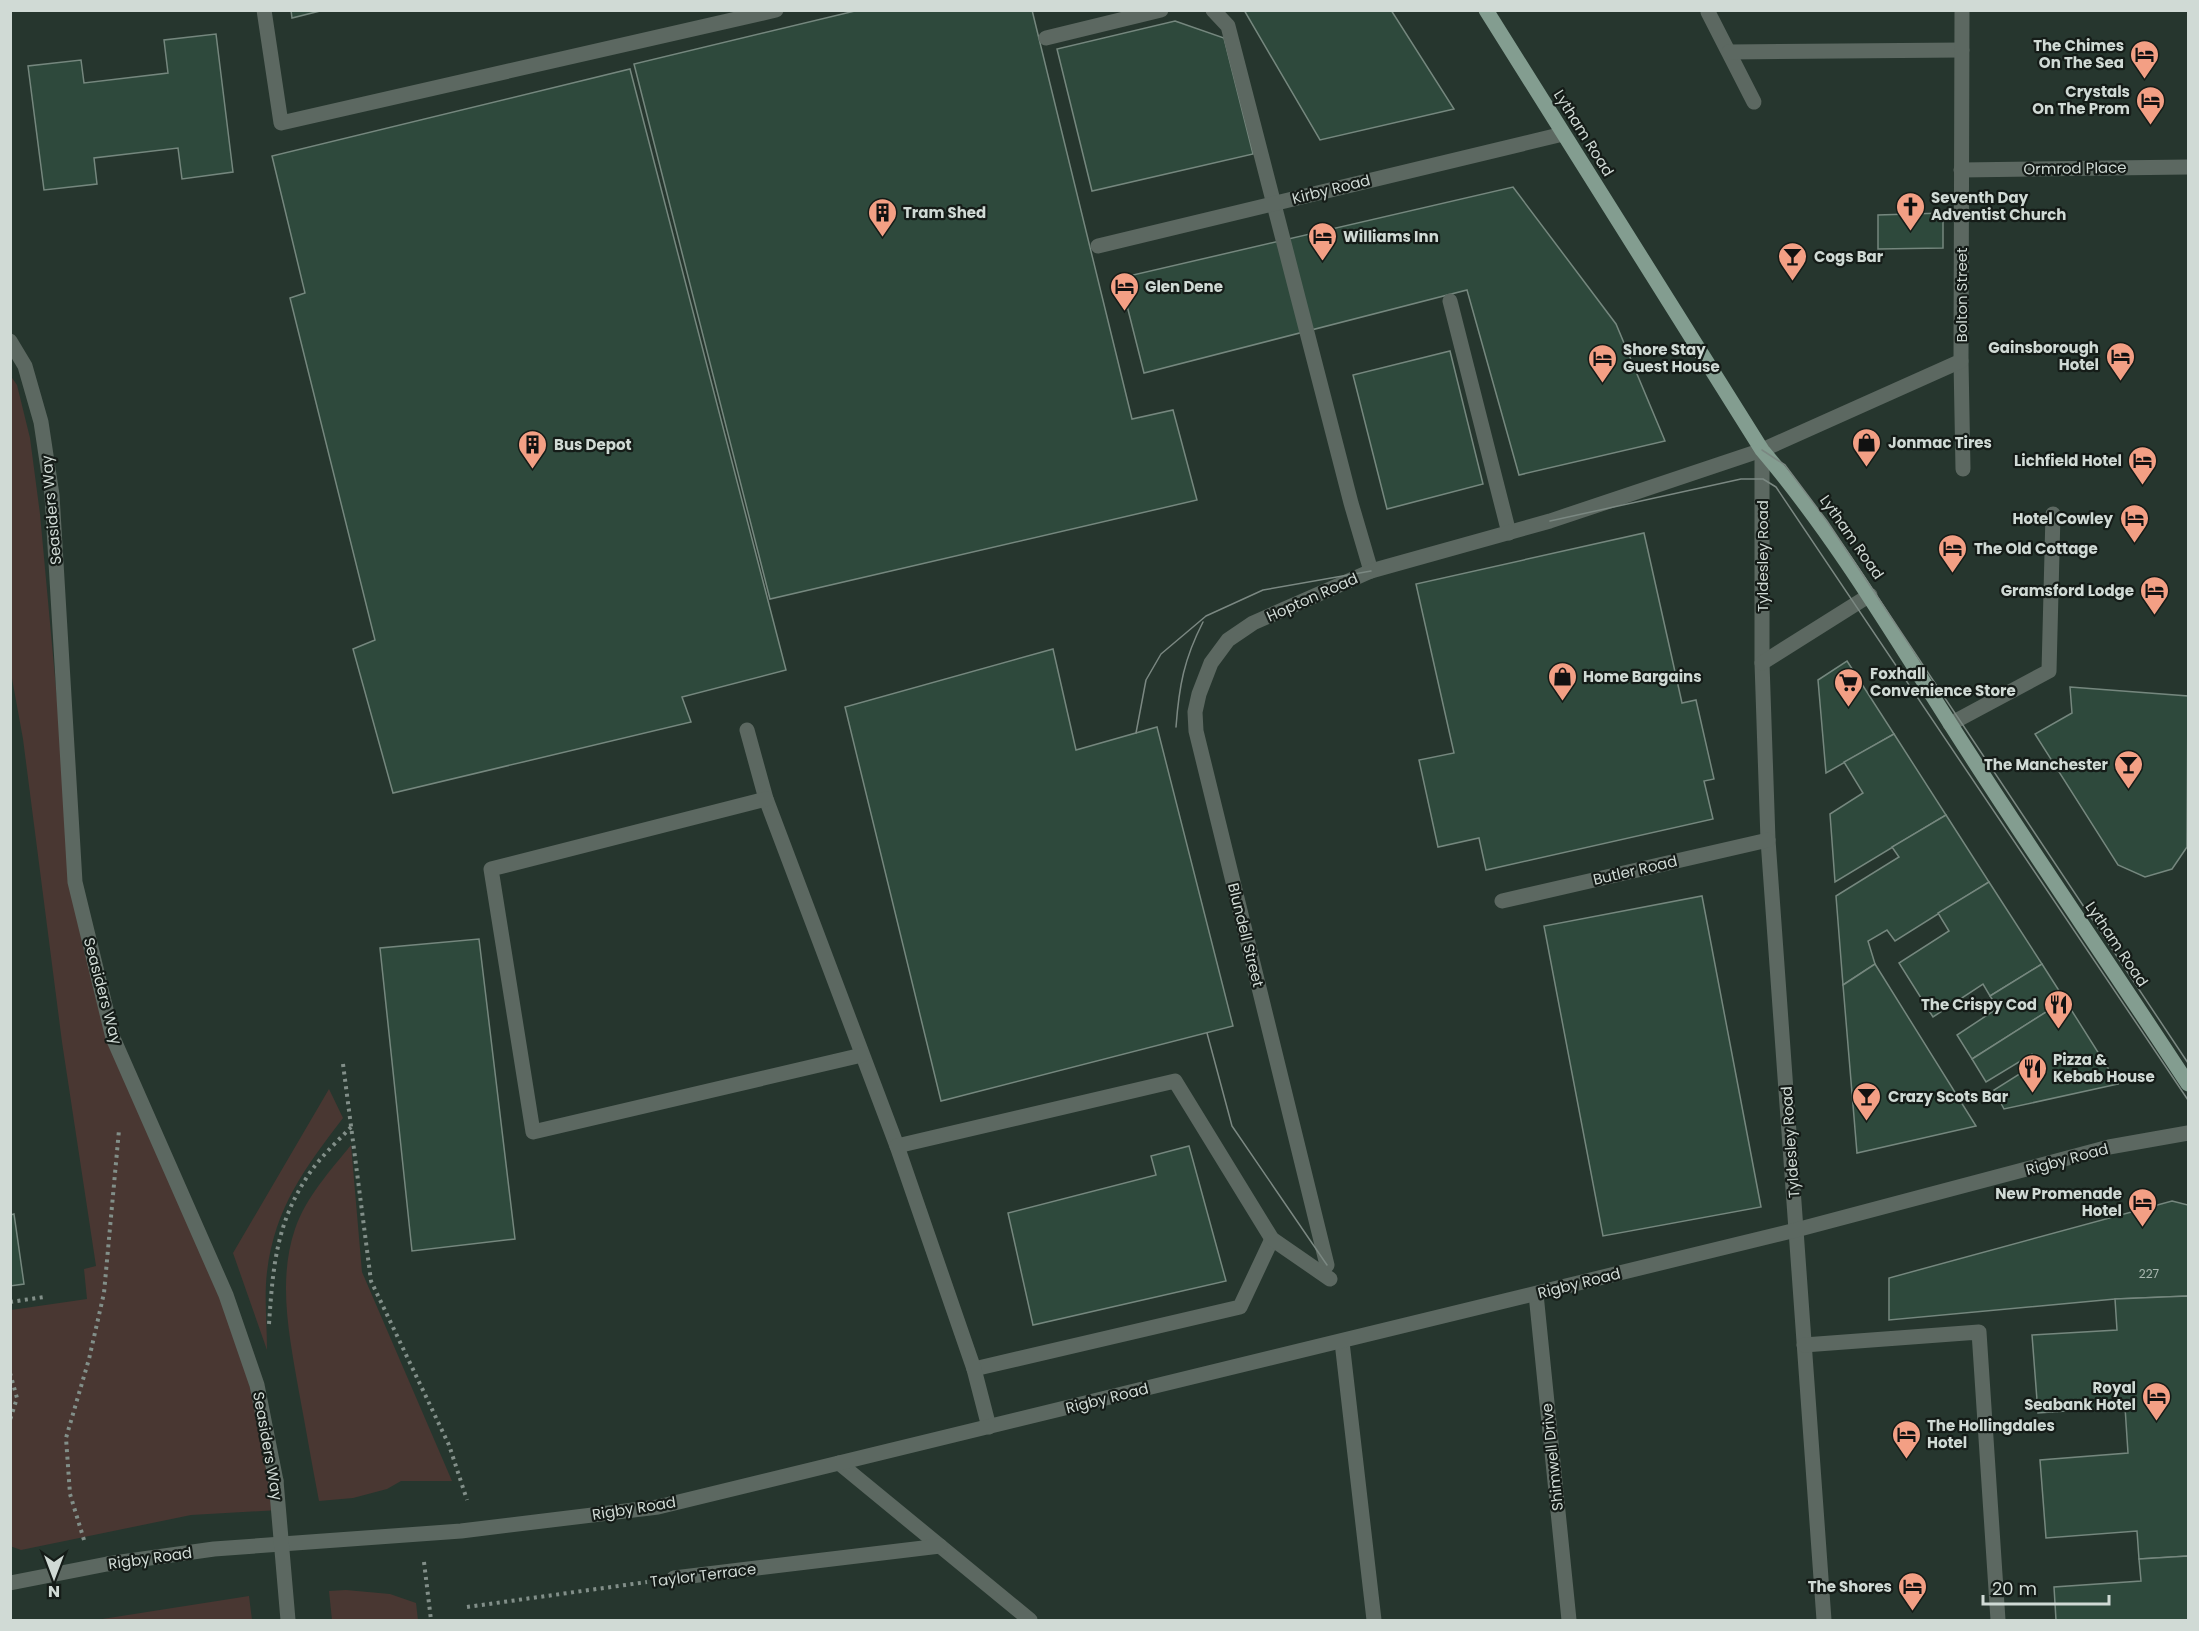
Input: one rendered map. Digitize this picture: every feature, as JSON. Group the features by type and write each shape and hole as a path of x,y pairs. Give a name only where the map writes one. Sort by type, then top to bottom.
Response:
{"main road":[{"name":"Lytham Road","path":"1486,10 1762,450 1804,500 1870,595 1950,724 2188,1084"}],"street":[{"path":"264,10 281,123 776,10"},
{"path":"1046,38 1161,10"},
{"path":"1213,10 1228,26 1272,203 1371,571"},
{"name":"Bolton Street","path":"1509,533 1762,450 1961,361 1962,10"},
{"path":"1708,12 1754,102"},
{"path":"1728,52 1962,50"},
{"name":"Kirby Road","path":"1098,246 1563,134"},
{"name":"Ormrod Place","path":"1961,170 2188,166"},
{"path":"1450,301 1509,533"},
{"name":"Seasiders Way","path":"10,340 25,366 41,423 52,495 75,882 113,1038 226,1295 256,1385 276,1481 288,1620"},
{"path":"1961,361 1963,469"},
{"name":"Tyldesley Road","path":"1762,450 1762,663 1768,840 1824,1620"},
{"path":"1950,724 2049,671 2053,514"},
{"name":"Hopton Road","path":"1253,623 1371,571 1509,533"},
{"path":"1762,663 1870,595"},
{"name":"Blundell Street","path":"1253,623 1228,640 1211,663 1198,694 1195,712 1196,732 1329,1272 1272,1239"},
{"path":"747,730 766,799 897,1146 974,1369 989,1427"},
{"path":"766,799 491,869 533,1132 862,1054"},
{"name":"Butler Road","path":"1502,901 1768,840"},
{"path":"897,1146 1175,1081 1272,1239 1240,1307 974,1369"},
{"name":"Rigby Road","path":"10,1583 93,1567 214,1549 476,1529 658,1507 1796,1230 2109,1147 2188,1133"},
{"name":"Shimwell Drive","path":"1536,1294 1569,1620"},
{"path":"1804,1345 1979,1332 1998,1620"},
{"path":"1341,1342 1374,1620"},
{"path":"839,1463 1030,1620"},
{"name":"Taylor Terrace","path":"674,1578 940,1546"}],"path":[{"path":"344,1064 371,1281 449,1445 476,1529"},
{"path":"93,1567 69,1494 66,1438 89,1359 104,1293 120,1122"},
{"path":"269,1326 274,1257 285,1217 310,1173 353,1125"},
{"path":"10,1302 44,1297"},
{"path":"10,1373 17,1398 10,1419"},
{"path":"420,1534 431,1620"},
{"name":"Taylor Terrace","path":"467,1607 674,1578"}],"shaded area":[{"path":"10,375 17,385 30,438 40,514 73,873 109,1013 229,1298 279,1510 191,1515 21,1550 10,1546 11,1310 87,1299 84,1269 96,1266 62,1042 23,739 11,673"},
{"path":"329,1089 343,1118 304,1172 277,1228 266,1281 267,1350 233,1253"},
{"path":"351,1145 362,1272 452,1481 401,1481 387,1489 353,1498 319,1501 289,1331 287,1269 295,1229 305,1206"},
{"path":"346,1590 390,1594 416,1603 418,1620 332,1620 329,1591"},
{"path":"249,1596 252,1620 96,1620"}],"building":[{"path":"291,10 324,10 292,18"},
{"name":"Tram Shed","path":"859,10 1032,10 1132,419 1173,410 1197,500 770,599 634,64"},
{"path":"1244,10 1391,10 1454,109 1320,140"},
{"path":"1175,21 1224,38 1253,154 1092,191 1057,49"},
{"path":"216,34 233,172 182,179 178,148 94,158 97,184 44,190 28,66 81,60 84,83 168,73 164,40"},
{"name":"Bus Depot","path":"630,69 786,670 682,697 691,722 393,793 353,649 375,640 290,298 305,293 272,156"},
{"path":"1513,187 1616,324 1665,441 1519,475 1467,290 1144,373 1120,278"},
{"name":"Seventh Day Adventist Church","path":"1943,213 1943,248 1878,249 1878,215"},
{"path":"1450,351 1483,484 1387,509 1353,375"},
{"name":"Home Bargains","path":"1644,533 1682,703 1696,700 1714,779 1704,781 1713,819 1486,870 1479,838 1438,847 1419,760 1454,753 1416,584"},
{"path":"1053,649 1076,750 1157,727 1233,1026 941,1101 845,707"},
{"name":"Foxhall Convenience Store","path":"1847,661 1894,734 1826,773 1818,680"},
{"name":"The Manchester","path":"2070,687 2188,696 2187,847 2172,869 2145,877 2118,865 2035,734 2072,713"},
{"path":"1894,734 1946,815 1835,882 1830,814 1863,793 1844,762"},
{"path":"1946,815 1989,882 1895,941 1887,930 1868,941 1875,964 1843,985 1836,896 1899,857 1892,847"},
{"path":"1989,882 2042,964 1990,996 1983,984 1933,1017 1899,963 1949,931 1938,913"},
{"path":"1702,896 1761,1207 1603,1236 1544,926"},
{"path":"479,939 515,1239 412,1251 380,948"},
{"path":"1875,964 1976,1126 1857,1153 1843,985"},
{"path":"2042,964 2065,1000 1972,1059 1957,1035 1998,1008 1990,996"},
{"path":"2065,1000 2118,1084 2004,1109 1994,1090 2037,1063 2032,1054 1986,1082 1972,1059"},
{"path":"1189,1146 1226,1281 1033,1325 1008,1213 1156,1175 1151,1156"},
{"path":"2172,1201 2188,1205 2188,1296 2115,1299 1889,1320 1889,1278"},
{"path":"14,1214 24,1284 10,1286 10,1215"},
{"name":"Royal Seabank Hotel","path":"2188,1296 2188,1556 2139,1559 2137,1531 2046,1538 2040,1460 2128,1453 2125,1407 2038,1413 2032,1335 2117,1330 2115,1299"},
{"path":"2188,1556 2188,1620 2056,1620 2054,1587 2141,1581 2139,1559"}],"tram line":[{"path":"1762,450 1785,465 1827,521 2188,1063"},
{"path":"1550,521 1741,479 1763,479 1776,487 2188,1100"},
{"path":"1136,733 1146,680 1161,654 1206,616 1263,590 1371,571"},
{"path":"1176,727 1184,673 1191,648 1203,622"},
{"path":"1207,1033 1232,1126 1327,1265"}],"place":[{"name":"The Chimes On The Sea","path":"2145,80"},
{"name":"Crystals On The Prom","path":"2151,126"},
{"name":"Seventh Day Adventist Church","path":"1910,232"},
{"name":"Tram Shed","path":"882,238"},
{"name":"Williams Inn","path":"1322,262"},
{"name":"Cogs Bar","path":"1793,282"},
{"name":"Glen Dene","path":"1124,312"},
{"name":"Gainsborough Hotel","path":"2120,382"},
{"name":"Shore Stay Guest House","path":"1602,384"},
{"name":"Jonmac Tires","path":"1867,468"},
{"name":"Bus Depot","path":"533,470"},
{"name":"Lichfield Hotel","path":"2143,486"},
{"name":"Hotel Cowley","path":"2134,544"},
{"name":"The Old Cottage","path":"1953,574"},
{"name":"Gramsford Lodge","path":"2155,616"},
{"name":"Home Bargains","path":"1562,702"},
{"name":"Foxhall Convenience Store","path":"1849,708"},
{"name":"The Manchester","path":"2129,790"},
{"name":"The Crispy Cod","path":"2058,1030"},
{"name":"Pizza & Kebab House","path":"2032,1094"},
{"name":"Crazy Scots Bar","path":"1867,1122"},
{"name":"New Promenade Hotel","path":"2143,1228"},
{"name":"Royal Seabank Hotel","path":"2157,1422"},
{"name":"The Hollingdales Hotel","path":"1906,1460"},
{"name":"The Shores","path":"1913,1612"}]}
